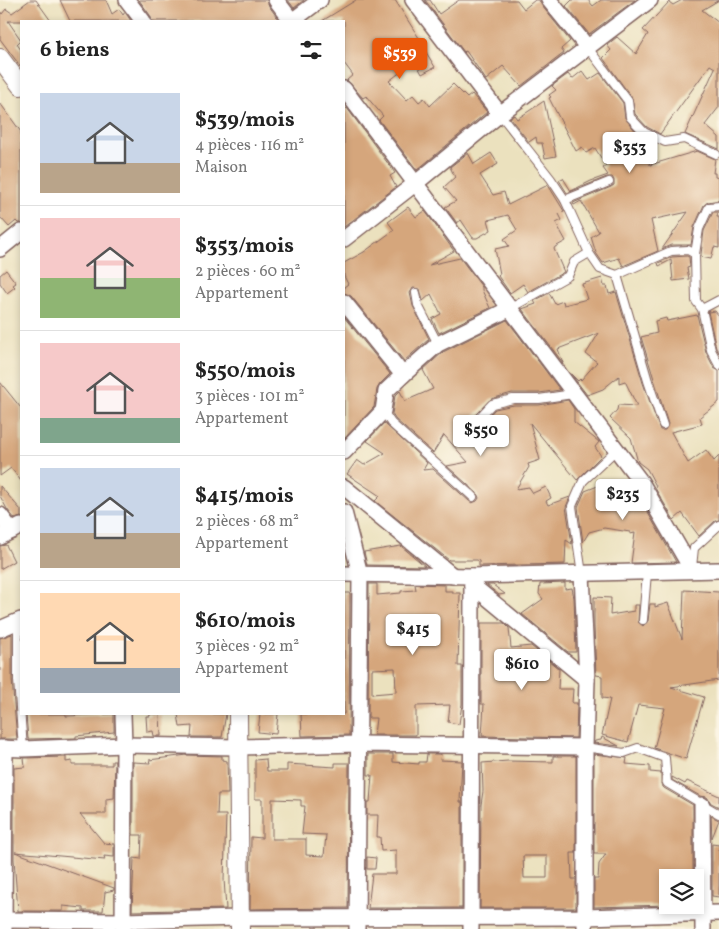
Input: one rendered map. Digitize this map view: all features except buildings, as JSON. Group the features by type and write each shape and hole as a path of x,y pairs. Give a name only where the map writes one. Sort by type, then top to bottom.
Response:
{"street":[{"path":"127,0 142,20"},
{"path":"276,0 291,20"},
{"path":"293,20 320,0"},
{"path":"413,0 500,114"},
{"path":"549,0 588,48"},
{"path":"345,238 500,114 650,0"},
{"path":"0,58 20,85"},
{"path":"345,90 641,482 692,570"},
{"path":"0,249 20,233"},
{"path":"345,303 403,375"},
{"path":"345,451 383,411 386,391 438,344 509,309"},
{"path":"345,488 453,576"},
{"path":"0,515 11,531"},
{"path":"345,516 360,574 357,923"},
{"path":"345,574 453,576 472,581 582,574 719,570"},
{"path":"582,574 587,680 585,923"},
{"path":"472,581 587,680"},
{"path":"471,923 470,746 472,581"},
{"path":"0,629 19,621"},
{"path":"123,715 123,925"},
{"path":"238,715 240,923"},
{"path":"585,747 358,744 124,745 23,749 2,748 3,923 123,925 585,923 682,914"},
{"path":"702,805 703,869"},
{"path":"704,912 719,913"},
{"path":"703,914 703,929"}],"lane":[{"path":"588,48 628,101 630,117 644,132 665,142 684,139 716,154"},
{"path":"500,114 565,200 589,253 600,269 617,275 671,252 688,250 695,254"},
{"path":"565,200 609,182"},
{"path":"719,206 709,207 699,229 695,254 696,301 702,309 711,350 719,365"},
{"path":"509,309 568,276 574,262 589,253"},
{"path":"617,275 663,425"},
{"path":"416,293 418,305 438,344"},
{"path":"702,309 719,300"},
{"path":"477,420 492,404 513,399 539,399 573,394"},
{"path":"383,411 391,423 473,497"},
{"path":"582,574 572,506 583,481 616,450"},
{"path":"692,570 694,548 719,525"},
{"path":"643,620 647,573"},
{"path":"19,621 18,680 20,708"},
{"path":"21,715 23,749"},
{"path":"585,747 624,753 638,748 665,758 667,784 719,814"}]}
